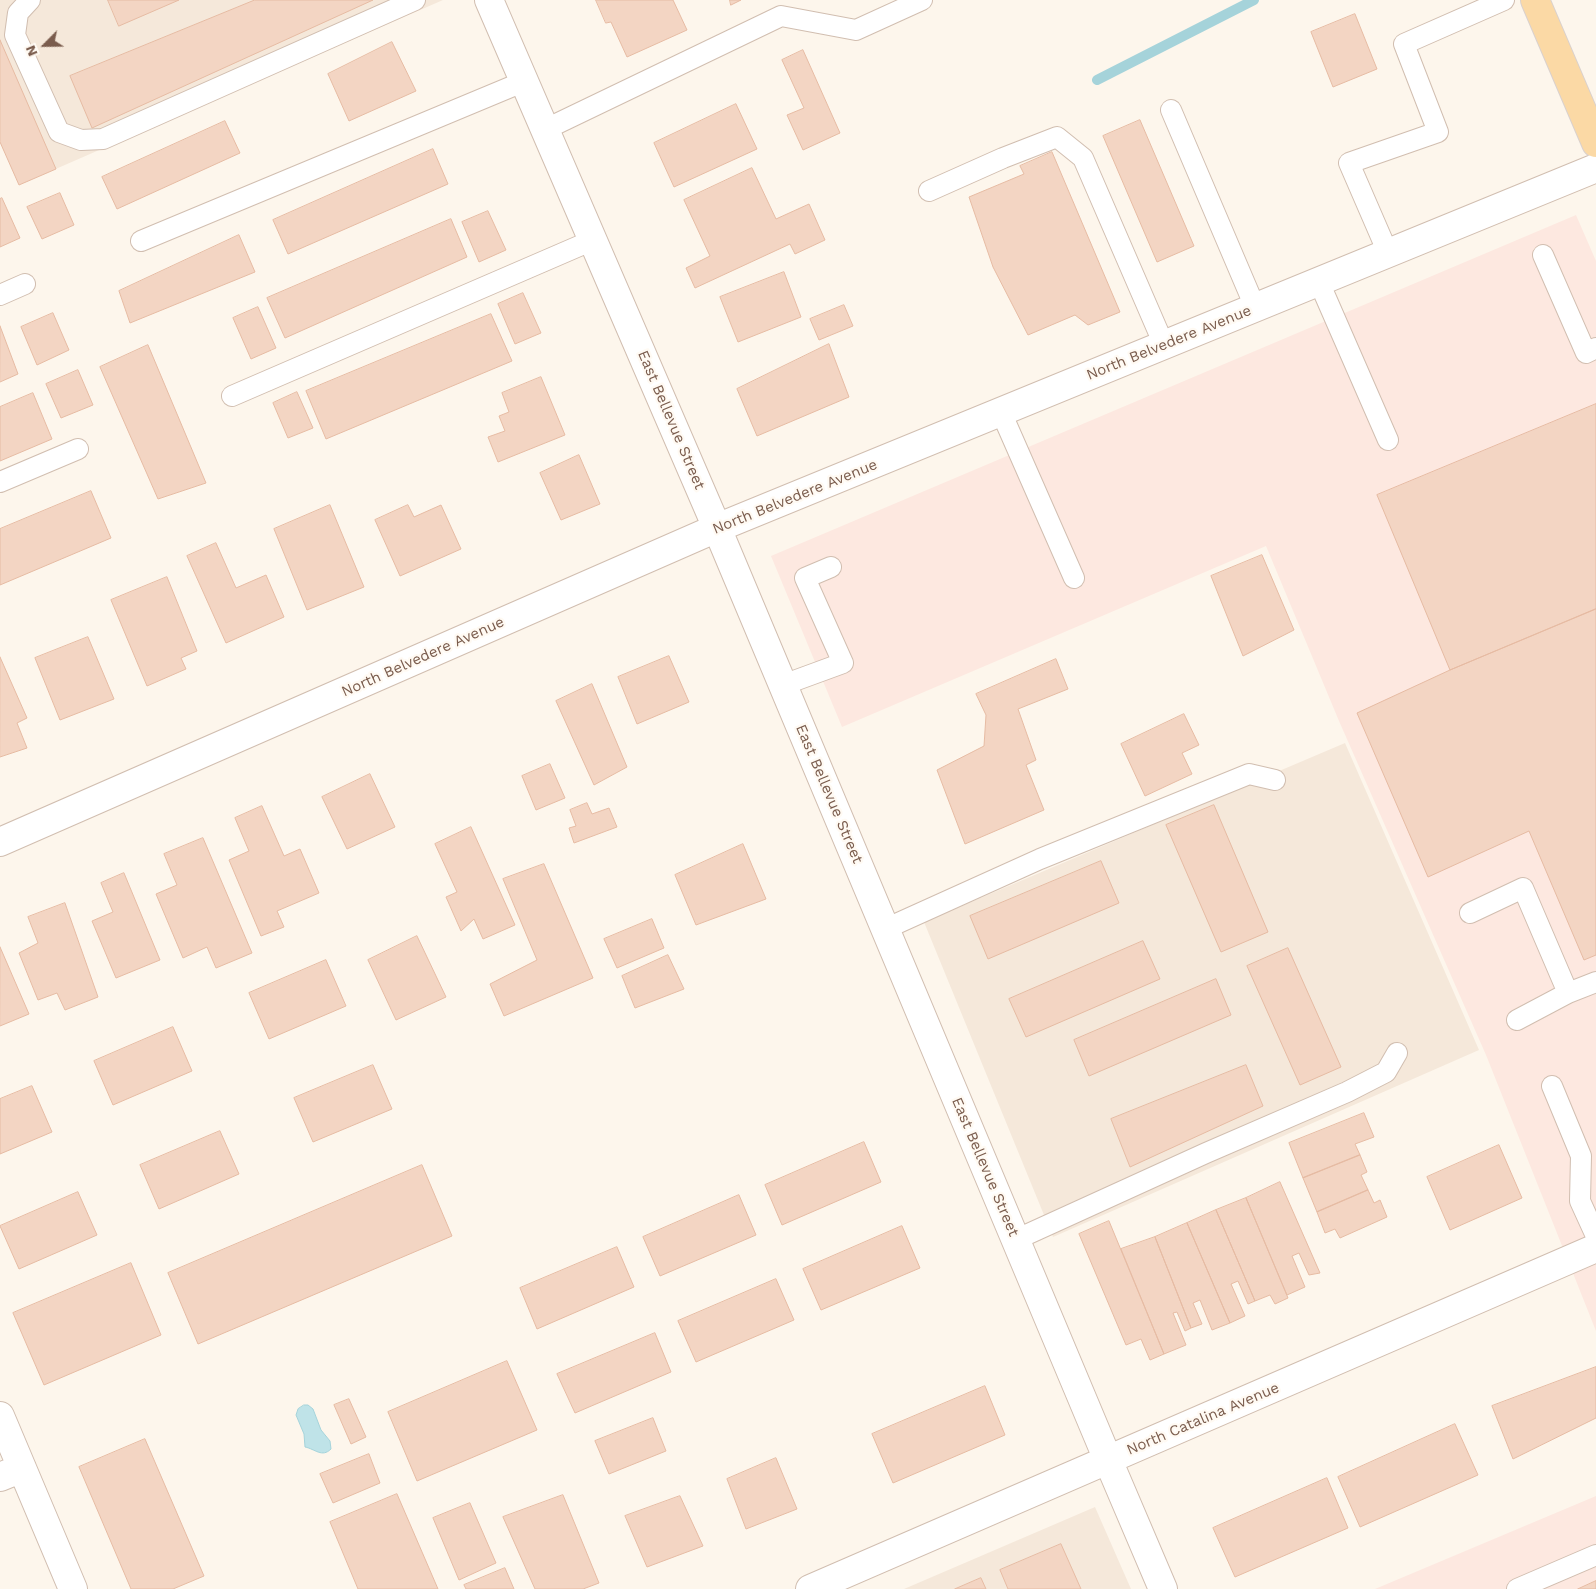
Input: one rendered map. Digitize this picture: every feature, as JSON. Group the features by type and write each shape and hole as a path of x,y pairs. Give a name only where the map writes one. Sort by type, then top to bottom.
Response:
{"main road":[{"path":"1535,0 1596,143"}],"street":[{"name":"East Bellevue Street","path":"489,0 717,528 1163,1589"},
{"name":"North Belvedere Avenue","path":"0,842 717,528 1596,168"},
{"name":"North Catalina Avenue","path":"810,1589 1596,1248"},
{"path":"0,1416 11,1472 73,1589"}],"lane":[{"path":"30,0 18,13 15,35 59,132 81,140 103,139 414,0"},
{"path":"546,129 781,16 856,30 922,0"},
{"path":"1388,253 1349,163 1438,132 1404,44 1504,0"},
{"path":"141,242 525,82"},
{"path":"1171,110 1255,307"},
{"path":"929,191 1003,158 1057,137 1084,158 1164,345"},
{"path":"232,396 593,240"},
{"path":"1543,255 1586,353 1596,348"},
{"path":"1319,282 1388,440"},
{"path":"0,295 25,284"},
{"path":"1000,412 1074,578"},
{"path":"0,482 78,449"},
{"path":"783,685 843,663 806,578 830,567"},
{"path":"885,929 1040,860 1249,774 1275,780"},
{"path":"1470,913 1524,888 1568,993"},
{"path":"1517,1020 1568,993 1596,982"},
{"path":"1015,1240 1347,1092 1386,1072 1397,1054"},
{"path":"1552,1086 1582,1156 1580,1201 1596,1236"},
{"path":"1517,1589 1596,1555"}],"shaded area":[{"path":"0,0 443,0 19,185 0,142"},
{"path":"1576,215 1596,261 1596,1331 1486,1055 1339,721 1266,546 842,727 771,556"},
{"path":"1345,743 1479,1050 1053,1237 924,922"},
{"path":"1596,1496 1596,1589 1375,1589"},
{"path":"1095,1507 1131,1589 904,1589"}],"water":[{"path":"308,1405 313,1409 321,1430 330,1441 331,1449 328,1452 321,1453 305,1447 304,1434 296,1415 298,1409"}],"building":[{"path":"108,0 179,0 119,26"},
{"path":"255,0 373,0 92,128 70,76"},
{"path":"596,0 673,0 687,30 627,57 611,22 606,23"},
{"path":"730,0 741,0 731,5"},
{"path":"1355,14 1377,69 1333,87 1311,32"},
{"path":"0,40 56,169 19,185 0,142"},
{"path":"392,42 416,91 349,121 328,74"},
{"path":"803,50 840,133 803,150 787,115 804,108 782,60"},
{"path":"736,104 757,149 674,187 654,143"},
{"path":"1140,120 1194,246 1157,262 1103,136"},
{"path":"225,121 240,153 117,209 102,177"},
{"path":"433,149 448,184 288,254 273,220"},
{"path":"1052,152 1120,312 1088,325 1075,315 1028,335 993,267 969,197 1024,174 1020,166"},
{"path":"752,168 776,219 809,204 825,240 795,254 790,244 695,288 686,268 710,256 684,200"},
{"path":"60,193 74,225 42,239 27,207"},
{"path":"2,198 20,238 0,247 0,199"},
{"path":"488,211 506,250 479,262 462,222"},
{"path":"451,219 467,257 285,338 267,298"},
{"path":"239,235 255,272 130,323 119,291"},
{"path":"784,272 801,317 738,342 720,297"},
{"path":"523,293 541,333 515,344 498,304"},
{"path":"844,305 853,326 819,340 810,319"},
{"path":"258,307 276,348 251,359 233,318"},
{"path":"53,313 69,350 37,365 21,327"},
{"path":"491,314 512,361 326,439 306,391"},
{"path":"0,326 18,374 0,382"},
{"path":"829,344 849,397 757,436 737,389"},
{"path":"148,345 206,483 158,499 100,367"},
{"path":"78,370 93,405 61,418 46,384"},
{"path":"541,377 565,435 498,462 488,437 505,431 499,416 509,412 502,393"},
{"path":"297,392 313,428 288,438 273,403"},
{"path":"33,393 52,439 0,461 0,407"},
{"path":"1596,404 1596,609 1450,670 1377,495"},
{"path":"579,455 600,504 561,520 540,473"},
{"path":"91,491 111,538 0,585 0,529"},
{"path":"330,505 364,587 307,610 274,529"},
{"path":"408,505 414,517 441,505 461,549 400,576 375,520"},
{"path":"216,543 236,588 266,575 284,617 226,643 187,556"},
{"path":"1262,555 1294,630 1243,656 1211,576"},
{"path":"167,577 197,651 181,658 186,669 147,686 111,600"},
{"path":"1596,609 1596,955 1584,960 1529,831 1428,877 1357,713 1450,670"},
{"path":"88,637 114,699 60,720 35,658"},
{"path":"669,656 689,702 637,724 618,677"},
{"path":"0,657 27,718 17,723 27,748 0,757"},
{"path":"1056,659 1068,689 1018,709 1036,760 1026,765 1044,810 965,844 937,770 984,746 986,715 976,694"},
{"path":"592,684 627,767 594,785 556,701"},
{"path":"1184,714 1199,745 1182,753 1192,774 1145,796 1121,744"},
{"path":"550,764 565,798 536,810 522,776"},
{"path":"370,774 395,827 347,849 322,797"},
{"path":"587,803 592,814 609,808 617,827 574,843 569,828 576,826 570,810"},
{"path":"1214,805 1268,932 1221,952 1166,825"},
{"path":"262,806 284,856 300,849 319,893 277,911 284,927 261,936 229,860 249,851 235,818"},
{"path":"471,827 515,925 483,939 474,919 461,931 446,897 457,892 435,844"},
{"path":"203,838 252,953 216,968 207,947 183,958 156,894 177,885 164,854"},
{"path":"743,844 766,899 696,925 675,875"},
{"path":"1101,861 1119,903 988,959 970,916"},
{"path":"544,864 593,978 504,1016 490,984 537,960 503,879"},
{"path":"124,873 160,960 116,978 92,921 113,912 101,883"},
{"path":"65,903 98,997 65,1010 57,993 38,1000 19,953 38,943 28,917"},
{"path":"652,919 664,948 617,968 604,939"},
{"path":"417,936 446,997 396,1020 368,960"},
{"path":"1143,941 1160,979 1026,1037 1009,999"},
{"path":"0,947 29,1014 0,1026"},
{"path":"1288,948 1341,1067 1300,1085 1247,966"},
{"path":"668,955 684,989 635,1008 622,976"},
{"path":"326,960 346,1006 269,1039 249,993"},
{"path":"1216,979 1231,1015 1089,1076 1074,1040"},
{"path":"173,1027 192,1071 113,1105 94,1061"},
{"path":"373,1065 392,1109 313,1142 294,1098"},
{"path":"1246,1065 1263,1106 1130,1167 1111,1119"},
{"path":"32,1086 52,1132 0,1154 0,1099"},
{"path":"1364,1113 1374,1137 1355,1144 1360,1155 1303,1178 1289,1143"},
{"path":"220,1131 239,1174 159,1209 140,1165"},
{"path":"864,1142 881,1182 782,1225 765,1185"},
{"path":"1499,1145 1522,1198 1450,1230 1427,1177"},
{"path":"1360,1155 1367,1172 1361,1175 1368,1190 1317,1212 1303,1178"},
{"path":"422,1165 452,1236 198,1344 168,1273"},
{"path":"1280,1182 1320,1273 1309,1275 1299,1253 1292,1256 1305,1287 1287,1295 1246,1198"},
{"path":"1368,1190 1374,1203 1380,1200 1387,1217 1340,1238 1335,1229 1325,1233 1317,1212"},
{"path":"78,1192 97,1235 19,1269 0,1226"},
{"path":"739,1195 756,1235 660,1276 643,1237"},
{"path":"1246,1198 1288,1298 1275,1304 1270,1295 1255,1301 1216,1210"},
{"path":"1216,1210 1255,1301 1248,1304 1238,1281 1231,1284 1245,1316 1230,1323 1187,1223"},
{"path":"1109,1221 1164,1354 1150,1360 1141,1339 1126,1345 1079,1234"},
{"path":"1187,1223 1230,1323 1212,1330 1200,1300 1193,1303 1202,1324 1191,1328 1155,1237"},
{"path":"902,1226 920,1268 821,1310 803,1269"},
{"path":"1155,1237 1191,1328 1185,1331 1177,1312 1173,1313 1186,1345 1164,1354 1121,1249"},
{"path":"617,1247 634,1287 537,1329 520,1288"},
{"path":"131,1263 161,1335 44,1385 13,1313"},
{"path":"776,1279 794,1320 696,1362 678,1321"},
{"path":"655,1333 671,1372 575,1413 557,1374"},
{"path":"507,1361 537,1430 417,1481 388,1412"},
{"path":"1596,1367 1596,1418 1513,1459 1492,1406"},
{"path":"985,1386 1005,1435 893,1483 872,1434"},
{"path":"349,1399 366,1437 351,1444 334,1405"},
{"path":"653,1418 666,1451 609,1474 595,1441"},
{"path":"1455,1424 1478,1475 1360,1527 1338,1477"},
{"path":"145,1439 204,1576 173,1589 131,1589 79,1467"},
{"path":"369,1454 380,1483 333,1503 320,1474"},
{"path":"776,1458 797,1509 746,1529 727,1479"},
{"path":"1327,1478 1348,1528 1235,1577 1213,1528"},
{"path":"397,1494 438,1589 358,1589 330,1522"},
{"path":"563,1495 599,1583 583,1589 535,1589 503,1517"},
{"path":"680,1496 703,1546 647,1567 625,1516"},
{"path":"470,1503 496,1563 459,1580 433,1518"},
{"path":"1061,1544 1081,1589 1008,1589 1000,1570"},
{"path":"505,1568 514,1589 466,1589 464,1585"},
{"path":"981,1578 986,1589 955,1589"},
{"path":"1596,1581 1596,1589 1578,1589"}],"waterway":[{"path":"1097,80 1254,0"}]}
